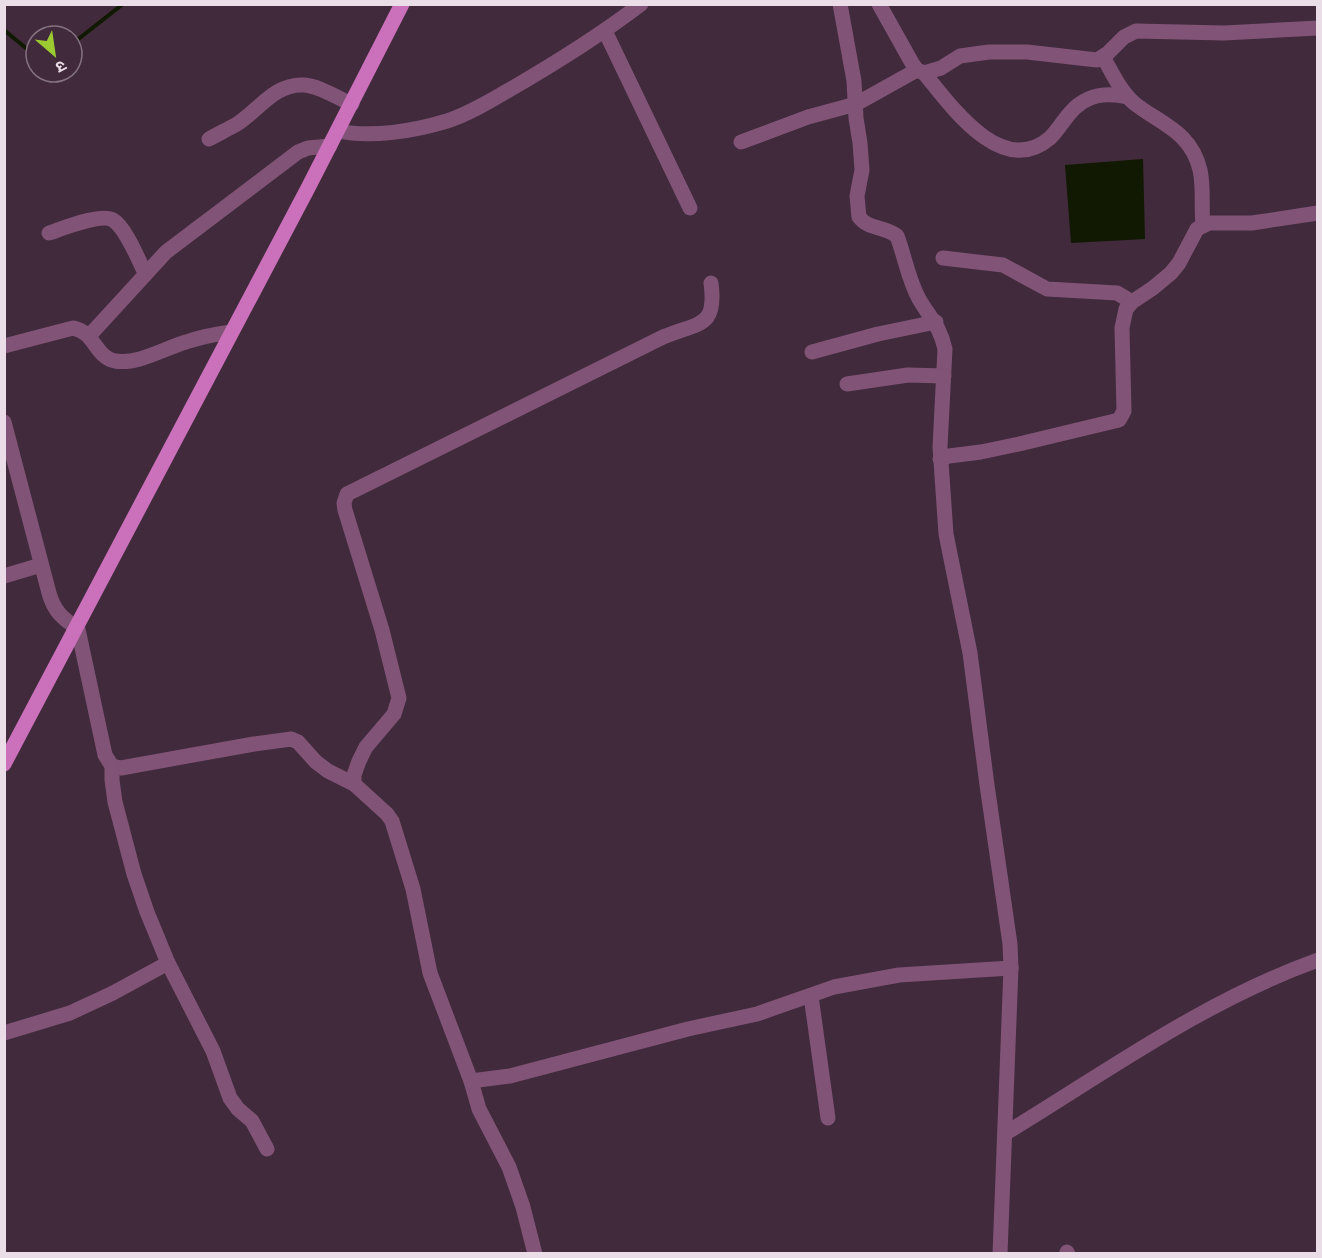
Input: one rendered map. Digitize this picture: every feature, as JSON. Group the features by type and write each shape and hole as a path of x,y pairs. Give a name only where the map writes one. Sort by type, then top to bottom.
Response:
{"main road":[{"path":"4,764 78,629 402,4"}],"street":[{"path":"338,130 362,135 379,134 448,121 488,102 605,31 641,4"},
{"path":"840,4 854,81 861,158 862,170 857,196 859,218 870,227 881,228 897,236 913,286 919,299 936,322 945,349 939,423 946,534 970,654 1010,944 1006,1133 1000,1254"},
{"path":"879,4 920,71 951,106 986,138 1011,150 1021,151 1041,144 1059,128 1072,111 1092,97 1105,94 1128,97"},
{"path":"1110,69 1118,41 1129,33 1137,31 1240,33 1317,28"},
{"path":"605,31 690,208"},
{"path":"741,142 808,117 856,104 920,71 941,68 960,56 989,52 1027,52 1096,60 1110,69 1128,97 1172,128 1193,154 1200,169 1203,225"},
{"path":"208,139 238,123 265,100 292,86 304,85 317,88 352,104"},
{"path":"89,336 166,252 298,152 308,148 330,146"},
{"path":"940,459 1019,444 1119,420 1125,403 1123,318 1132,302 1171,273 1179,263 1193,235 1203,225 1217,222 1252,223 1317,213"},
{"path":"50,233 98,218 108,218 122,229 145,273"},
{"path":"943,258 1004,265 1047,289 1117,293 1132,302"},
{"path":"354,784 354,775 366,747 394,714 399,698 382,630 345,510 344,502 347,494 663,337 707,319 712,312 711,283"},
{"path":"813,352 878,334 936,322"},
{"path":"4,346 73,328 82,329 102,353 118,362 131,361 185,342 231,332"},
{"path":"847,384 897,376 944,376"},
{"path":"4,422 53,607 58,615 78,629 105,754 112,766 115,802 134,874 168,963 204,1033 230,1098 252,1121 267,1149"},
{"path":"4,576 41,565"},
{"path":"112,766 121,768 291,739 298,742 316,762 328,771 354,784 387,814 396,830 413,889 430,973 471,1081 479,1109 509,1167 523,1207 535,1254"},
{"path":"1006,1133 1131,1053 1223,1001 1282,973 1317,960"},
{"path":"4,1032 70,1014 168,963"},
{"path":"471,1081 510,1076 757,1014 834,987 899,975 1011,968"},
{"path":"811,996 828,1118"}],"shaded area":[{"path":"1143,159 1145,239 1071,243 1065,165"}],"waterway":[{"path":"84,35 123,4"},
{"path":"4,30 24,47"}]}
